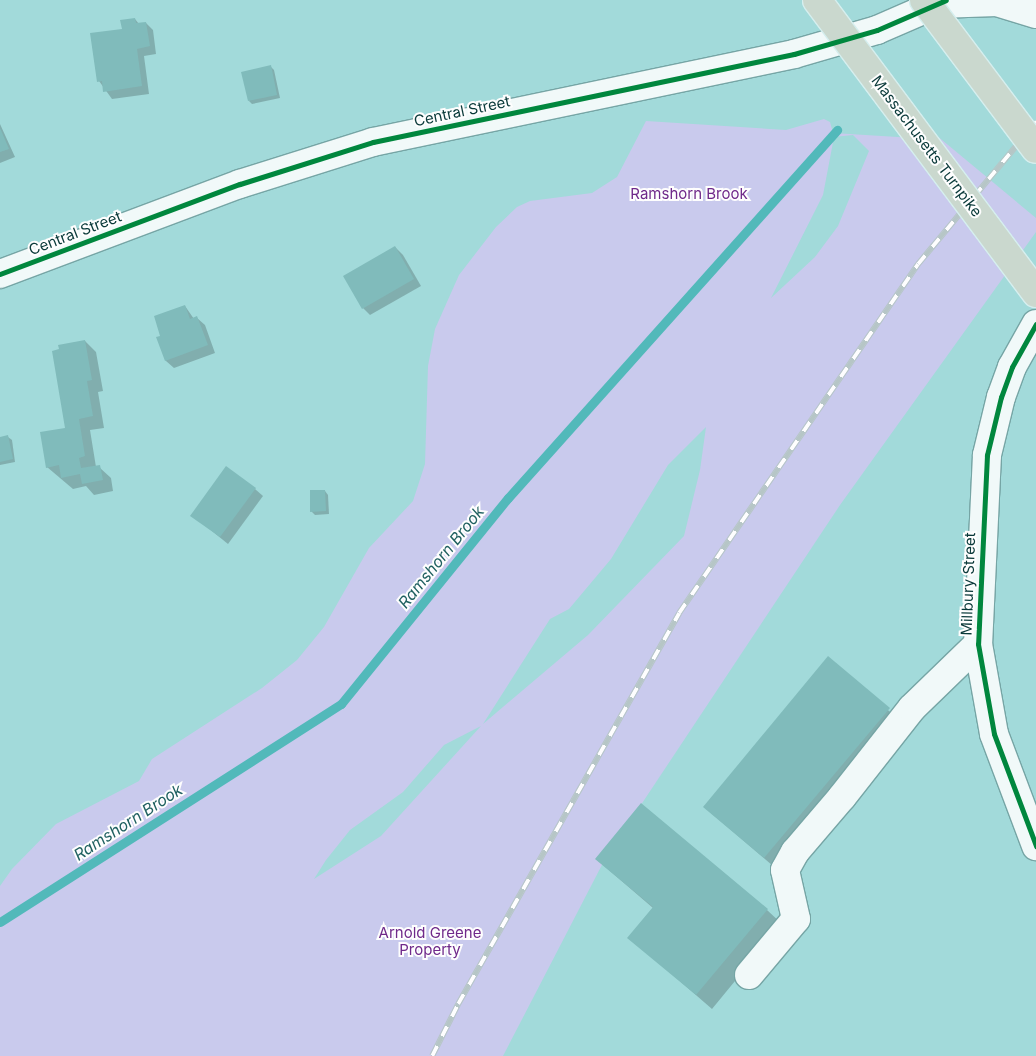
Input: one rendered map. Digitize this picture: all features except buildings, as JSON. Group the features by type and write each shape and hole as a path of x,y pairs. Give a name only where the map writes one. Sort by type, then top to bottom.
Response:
{"highway":[{"name":"Massachusetts Turnpike","path":"817,0 1036,293"},
{"path":"936,1 1036,149"}],"street":[{"name":"Central Street","path":"0,274 240,184 373,142 794,54 877,30 936,1 997,2 1036,14"},
{"name":"Millbury Street","path":"1036,324 1012,367 1001,397 987,456 978,644 994,734 1036,846"},
{"path":"749,976 796,919 785,870 795,852 842,797 912,708 978,644"}],"green space":[{"name":"Arnold Greene Property","path":"824,119 830,122 833,133 914,138 936,135 1036,218 1036,232 840,505 605,859 503,1056 0,1056 0,886 12,869 56,824 139,781 152,759 262,688 297,660 324,627 369,548 413,501 425,464 428,366 435,329 459,275 496,227 517,207 530,201 592,193 617,177 646,121 786,130","holes":["853,135 869,151 838,226 815,257 771,298 823,195 834,137","706,427 700,470 684,536 588,635 483,724 550,619 569,609 611,559 668,465","481,726 381,836 314,879 326,860 350,830 403,792 444,745"]}],"waterway":[{"name":"Ramshorn Brook","path":"0,922 341,704 508,498 837,130"}],"railway":[{"path":"432,1056 458,1004 679,613 918,264 1036,122"}],"cycle path":[{"path":"0,274 240,184 373,142 794,54 877,30 946,0"},
{"path":"1036,324 1012,367 1001,397 987,455 978,644 994,734 1036,846"}]}
